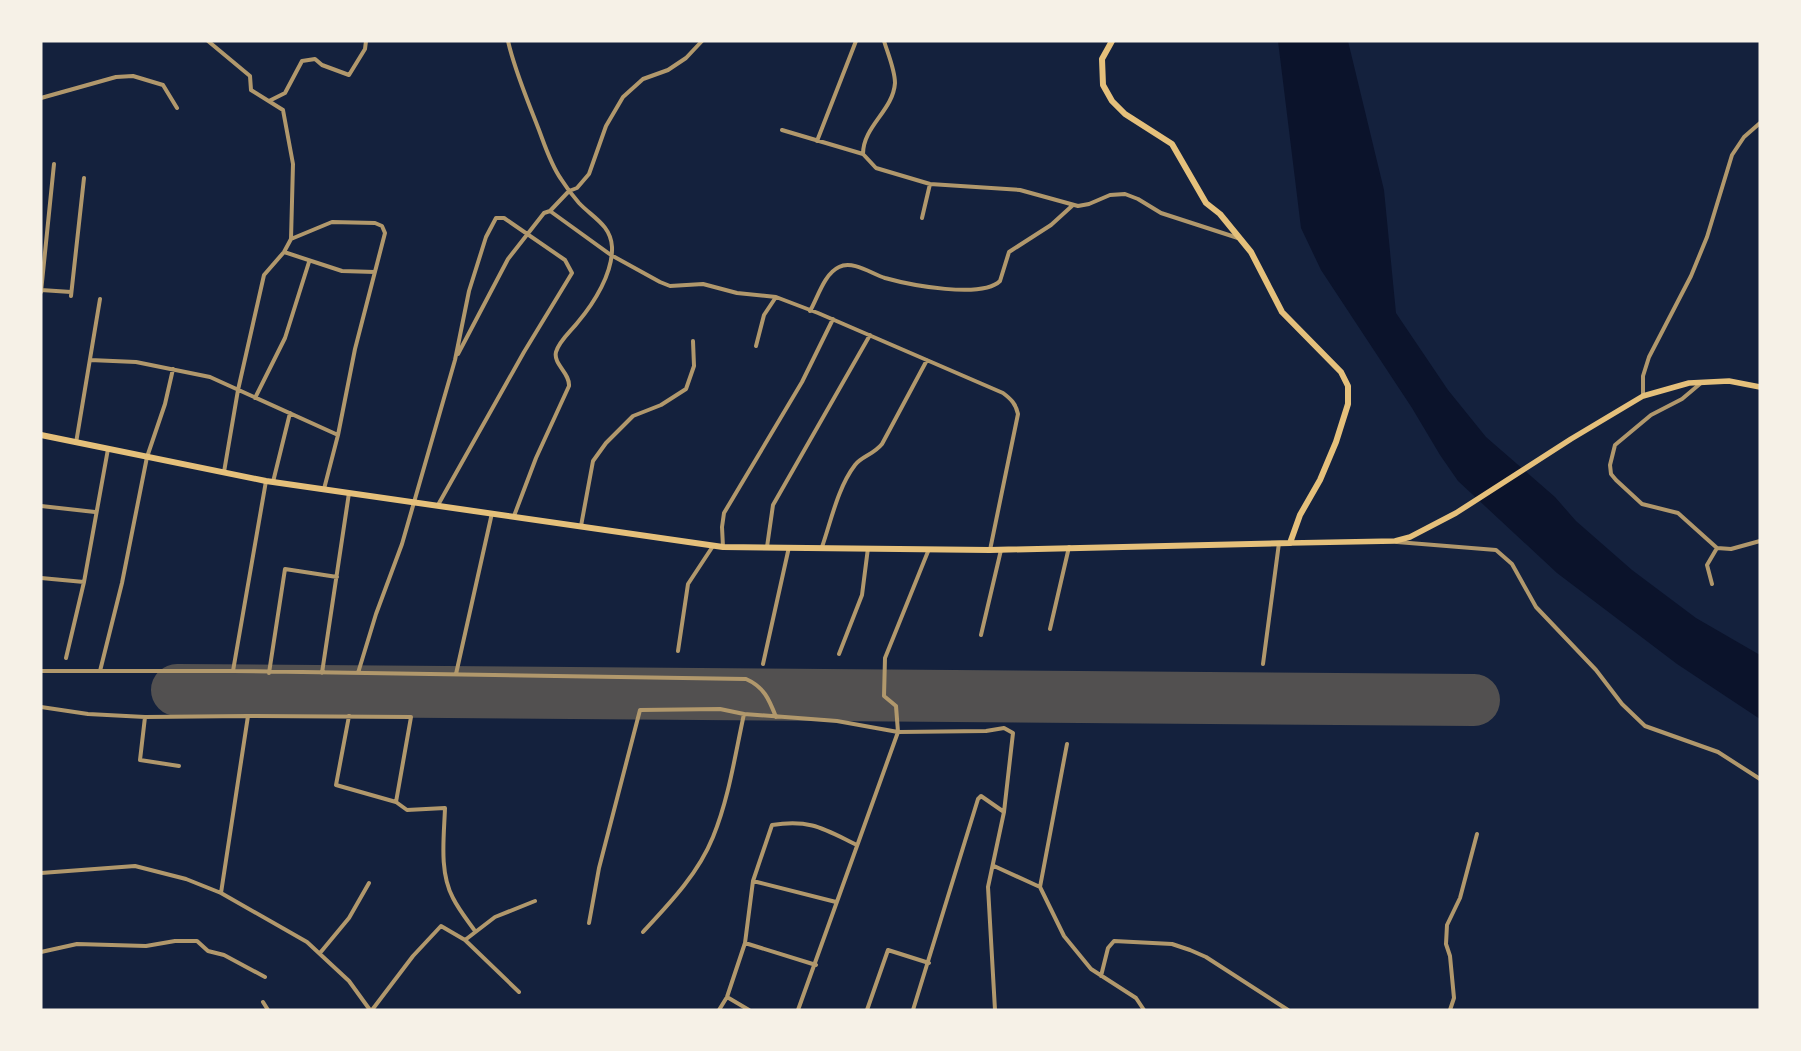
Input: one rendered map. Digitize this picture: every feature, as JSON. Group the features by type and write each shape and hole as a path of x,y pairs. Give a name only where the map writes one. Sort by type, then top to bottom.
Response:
{"main road":[{"path":"1112,41 1102,59 1103,85 1112,101 1125,114 1172,144 1206,203 1220,214 1251,252 1282,312 1342,372 1348,386 1348,404 1336,442 1320,480 1300,515 1290,543"},
{"path":"41,435 269,482 413,501 723,547 1001,550 1069,547 1395,542 1410,537 1456,514 1571,439 1642,396 1689,383 1702,382 1729,381 1760,387"}],"street":[{"path":"208,41 250,76 251,90 283,110 293,164 292,239 284,252 264,275 238,390 224,472"},
{"path":"270,101 285,93 302,61 315,59 322,65 349,75 365,49 366,41"},
{"path":"508,41 523,90 559,176 580,204 600,220 608,232 612,246 611,255 599,291 590,307 564,339 556,353 557,361 570,379 569,386 532,466 514,516"},
{"path":"455,360 493,284 528,233 544,212 550,211 569,191 577,188 589,174 606,126 623,97 643,79 668,70 686,58 702,41"},
{"path":"817,141 856,41"},
{"path":"863,154 863,144 867,133 887,104 895,82 884,41"},
{"path":"41,98 116,77 132,76 163,85 177,108"},
{"path":"1642,396 1643,376 1649,357 1691,276 1704,245 1732,155 1744,137 1760,123"},
{"path":"782,130 863,154 876,168 930,184 1020,190 1073,205 1089,204 1110,195 1125,194 1138,199 1160,213 1240,239"},
{"path":"54,164 41,290 71,294 84,178"},
{"path":"922,218 930,184"},
{"path":"810,311 831,272 840,266 850,264 899,281 956,290 989,288 1000,281 1009,252 1057,221 1073,205"},
{"path":"550,211 611,255 647,276 670,286 703,284 737,293 776,297 833,319 1003,393 1016,406 1017,422 990,550"},
{"path":"358,674 376,614 402,544 455,360 469,290 492,224 496,218 504,218 528,233 569,264 571,277 524,352 438,505"},
{"path":"292,239 332,222 348,221 379,224 385,232 355,349 338,435 324,489"},
{"path":"284,252 309,262 342,271 375,272"},
{"path":"255,398 285,338 309,262"},
{"path":"756,346 764,315 776,297"},
{"path":"76,443 100,299"},
{"path":"723,547 722,527 724,513 770,438 833,319"},
{"path":"767,547 774,505 870,335"},
{"path":"581,526 593,461 606,443 633,416 661,404 686,389 694,366 693,341"},
{"path":"90,360 136,362 210,377 338,435"},
{"path":"822,547 837,505 854,467 860,460 875,453 882,444 927,360"},
{"path":"100,671 122,583 147,457 165,404 173,369"},
{"path":"1702,382 1682,399 1652,415 1615,445 1610,465 1611,474 1642,504 1678,513 1717,548 1731,549 1760,541"},
{"path":"233,671 269,482 290,414"},
{"path":"66,658 84,582 95,512 108,449"},
{"path":"322,673 349,493"},
{"path":"41,506 95,512"},
{"path":"456,674 492,513"},
{"path":"1395,542 1496,550 1512,564 1536,607 1596,670 1622,704 1645,726 1718,752 1760,779"},
{"path":"1263,664 1279,543"},
{"path":"678,651 688,584 713,546"},
{"path":"762,664 789,547"},
{"path":"1050,629 1069,547"},
{"path":"838,654 862,595 868,548"},
{"path":"1712,584 1707,566 1717,548"},
{"path":"798,1010 816,965 836,902 898,732 896,706 884,696 885,658 929,549"},
{"path":"980,635 1001,550"},
{"path":"269,673 286,569 337,577"},
{"path":"41,578 84,582"},
{"path":"41,671 149,673 233,671 746,679 755,683 767,695 776,717"},
{"path":"41,707 88,714 145,718 248,716 412,717 396,802"},
{"path":"589,923 599,868 640,710 720,709 744,714 837,721 898,732 1009,730 1013,734 1004,812 988,887 995,1010"},
{"path":"643,932 683,889 712,838 725,798 744,714"},
{"path":"221,893 248,716"},
{"path":"349,716 336,785 396,802 407,810 445,808 444,862 448,884 453,898 475,931"},
{"path":"145,718 140,760 179,766"},
{"path":"1067,744 1040,887 1064,936 1091,969 1136,998 1144,1010"},
{"path":"913,1010 978,799 981,796 1004,812"},
{"path":"719,1010 727,997 745,943 753,881 772,825 791,822 809,823 857,845"},
{"path":"1450,1010 1454,998 1450,956 1446,944 1447,925 1460,898 1477,834"},
{"path":"41,873 135,866 158,870 221,893 285,928 320,953 349,981 371,1010 413,956 441,926 465,940 519,992"},
{"path":"994,866 1040,887"},
{"path":"753,881 836,902"},
{"path":"320,953 349,918 369,883"},
{"path":"465,940 495,917 535,901"},
{"path":"41,952 78,944 146,946 175,941 197,941 208,950 224,955 265,977"},
{"path":"1101,976 1108,948 1114,941 1172,944 1206,957 1288,1010"},
{"path":"745,943 816,965"},
{"path":"867,1010 888,950 929,963"},
{"path":"727,997 749,1010"},
{"path":"263,1002 268,1010"}],"water":[{"path":"1278,41 1348,41 1384,190 1396,313 1448,390 1486,437 1555,497 1576,521 1632,570 1696,618 1760,655 1760,719 1677,664 1557,573 1458,481 1321,270 1301,228"}],"runway":[{"path":"177,690 1474,700"}]}
